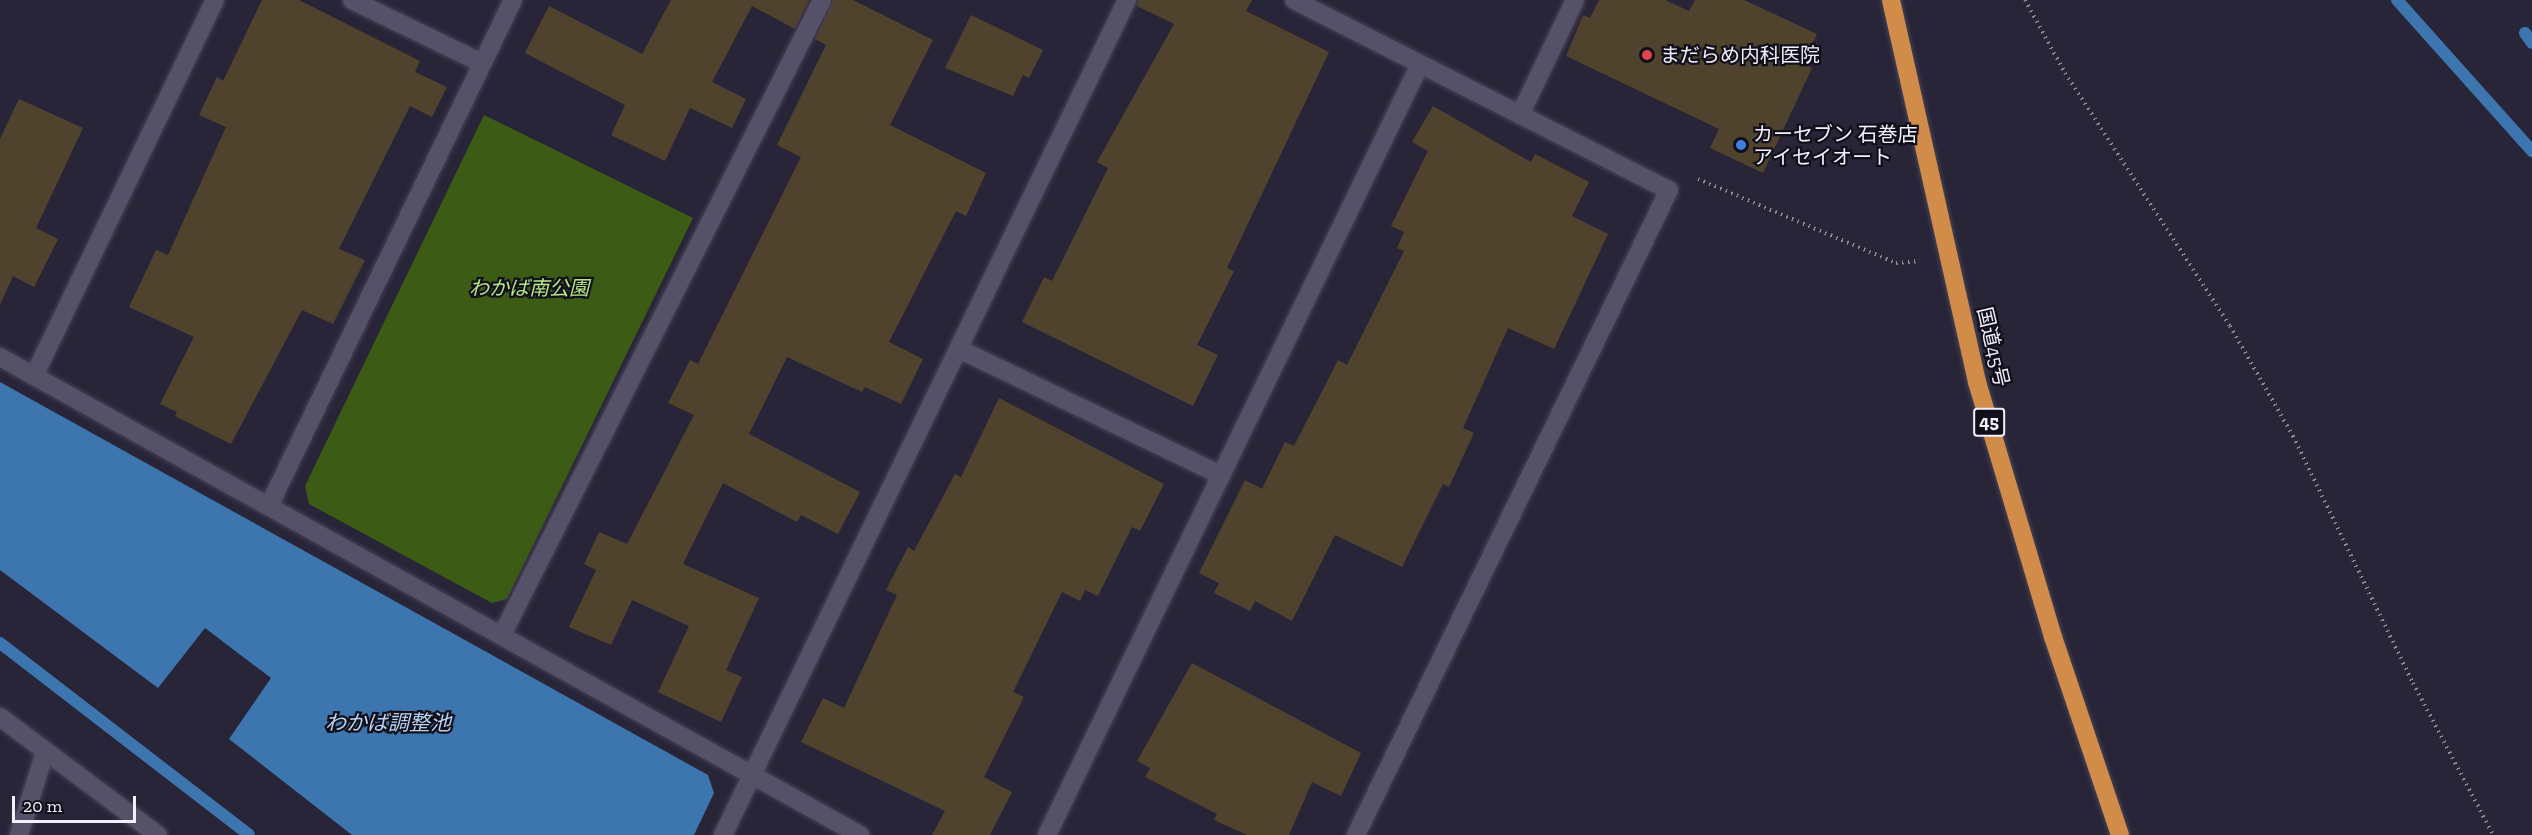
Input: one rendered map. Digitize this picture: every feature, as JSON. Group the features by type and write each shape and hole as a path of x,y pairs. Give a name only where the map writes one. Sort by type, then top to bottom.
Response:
{"highway":[{"name":"国道45号","path":"1891,0 1977,382 2054,637 2120,835"}],"street":[{"path":"34,376 215,0"},
{"path":"352,0 482,63"},
{"path":"269,506 513,0"},
{"path":"502,635 822,0"},
{"path":"723,835 1127,0"},
{"path":"1294,0 1669,190 1356,835"},
{"path":"1520,115 1575,0"},
{"path":"1047,835 1420,64"},
{"path":"959,349 1221,475"},
{"path":"0,357 860,835"},
{"path":"0,717 158,835"},
{"path":"19,835 45,752"}],"path":[{"path":"2025,0 2065,73 2230,326 2293,436 2413,683 2493,835"},
{"path":"1669,190 1700,178 1896,263 1949,260"}],"green space":[{"name":"わかば南公園","path":"484,115 693,218 507,599 492,603 309,504 305,486"}],"water":[{"name":"わかば調整池","path":"0,382 708,775 714,793 694,835 352,835 229,739 271,678 205,628 158,688 0,570"}],"building":[{"path":"262,0 299,0 420,61 415,72 447,87 432,117 410,106 339,249 365,260 333,324 302,310 231,444 175,416 177,412 160,404 194,337 129,307 156,250 168,255 226,127 199,115 217,77 223,81"},
{"path":"671,0 809,0 795,29 752,6 712,82 746,99 732,128 690,108 665,161 611,135 625,105 525,53 549,6 642,54"},
{"path":"833,0 853,0 933,40 890,125 986,173 966,216 956,211 889,342 923,359 901,404 865,387 862,392 787,357 749,434 860,492 838,534 801,515 797,522 723,483 683,564 759,598 726,670 742,677 721,722 658,692 689,626 632,600 611,645 569,627 596,570 584,564 599,532 627,544 694,415 668,403 690,360 698,364 801,157 777,145 826,45 815,39"},
{"path":"1138,0 1252,0 1246,11 1329,52 1227,268 1234,271 1197,345 1218,355 1193,406 1022,322 1044,277 1052,281 1108,168 1097,162 1174,24 1137,6"},
{"path":"1599,0 1665,0 1689,11 1695,0 1744,0 1817,34 1803,64 1812,68 1763,173 1710,148 1719,129 1566,56 1583,15 1590,18"},
{"path":"971,15 1043,50 1029,78 1023,75 1013,96 945,68"},
{"path":"19,99 83,128 36,228 58,239 34,287 13,276 0,305 0,139"},
{"path":"1433,106 1531,162 1535,154 1589,182 1572,216 1608,234 1554,349 1508,328 1463,428 1474,433 1449,487 1443,484 1402,567 1335,535 1292,621 1255,601 1250,611 1214,593 1219,583 1199,573 1245,480 1262,489 1285,442 1294,446 1338,360 1347,365 1404,251 1397,248 1404,232 1391,226 1428,151 1412,142"},
{"path":"999,398 1164,484 1140,531 1132,527 1098,596 1085,590 1080,601 1062,592 1013,692 1024,697 984,777 1012,792 990,835 932,835 945,811 801,742 823,698 844,708 897,595 886,590 908,547 914,551 955,474 961,477"},
{"path":"1192,663 1361,753 1341,796 1312,782 1289,835 1247,835 1214,820 1217,814 1145,777 1150,768 1137,761"}],"waterway":[{"path":"2397,0 2532,151"},
{"path":"2525,33 2532,43"},
{"path":"0,643 249,835"}],"place":[{"name":"まだらめ内科医院","path":"1647,55"},
{"name":"カーセブン 石巻店 アイセイオート","path":"1741,145"}]}
